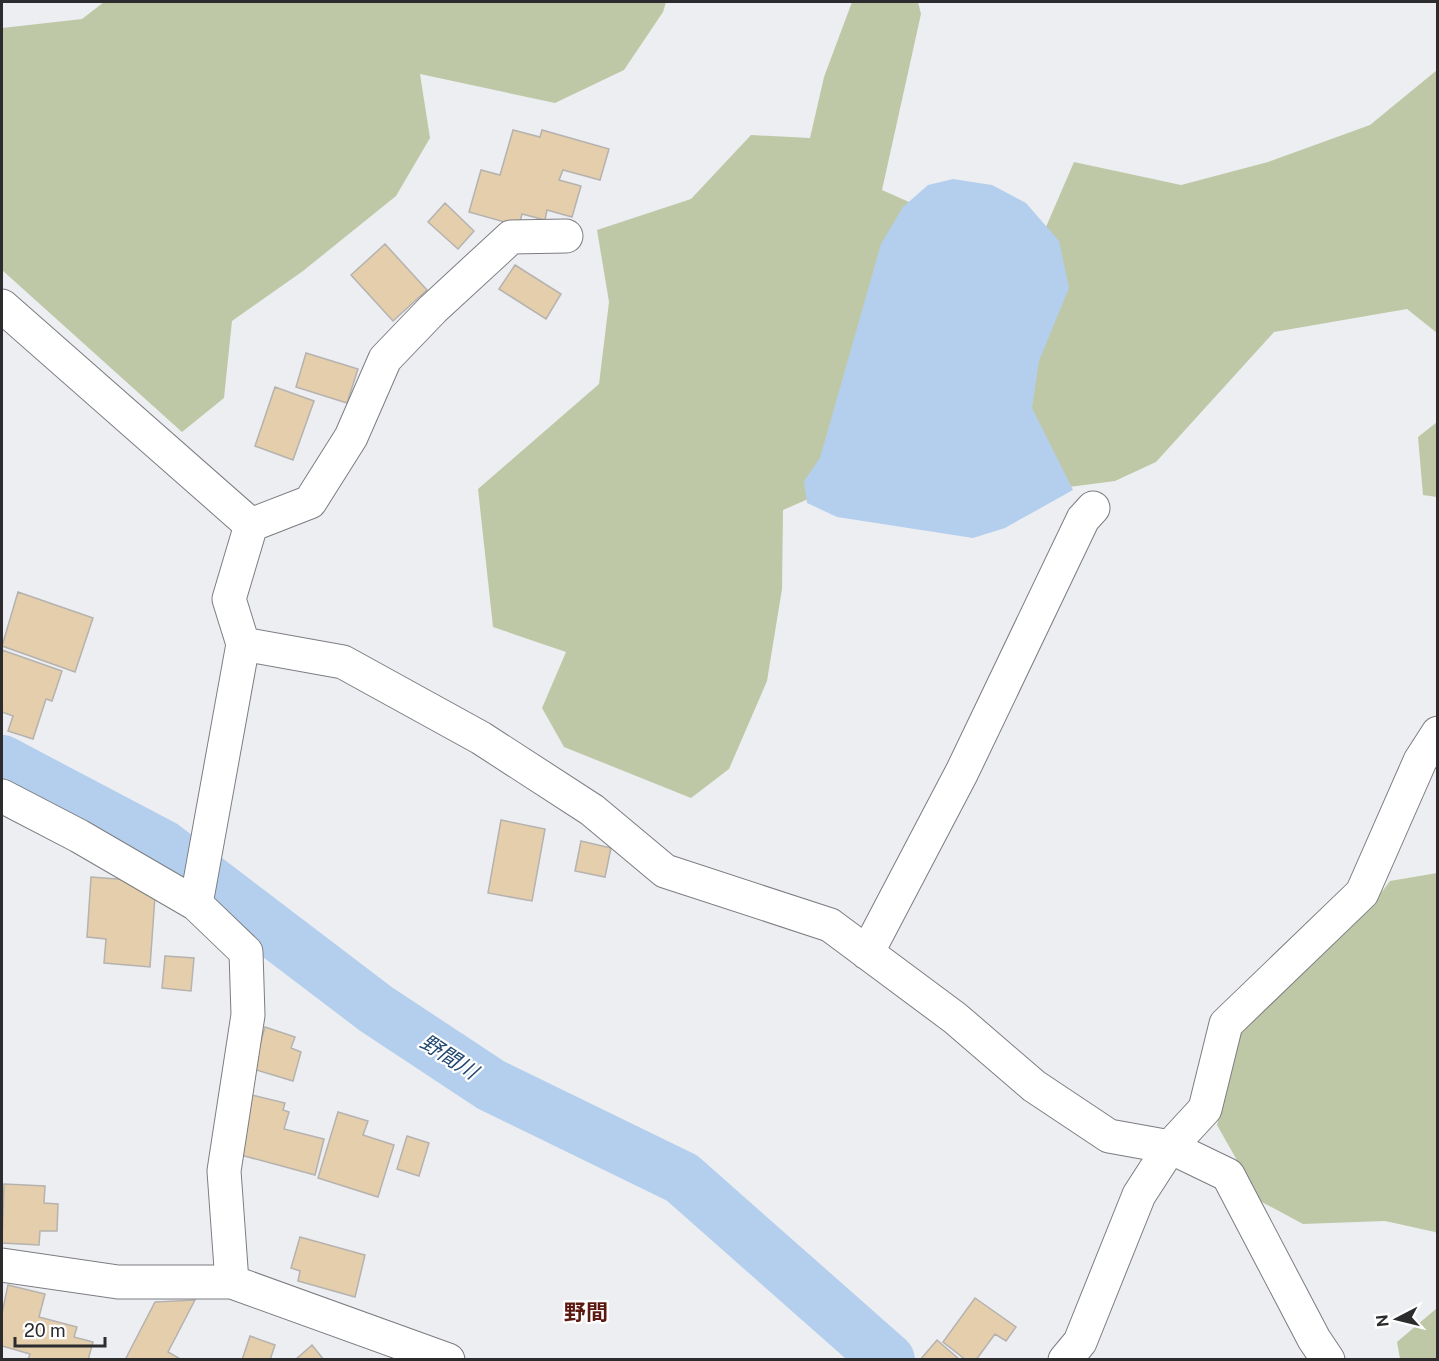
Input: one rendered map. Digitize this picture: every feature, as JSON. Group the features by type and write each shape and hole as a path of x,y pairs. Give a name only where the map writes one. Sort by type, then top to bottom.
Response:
{"street":[{"path":"251,525 310,502 351,437 385,359 512,237 566,236"},
{"path":"2,306 251,525"},
{"path":"867,953 962,772 1083,519 1093,508"},
{"path":"196,904 243,644 230,599 251,525"},
{"path":"243,644 344,662 481,738 592,810 665,871 830,925 955,1018 1034,1086 1109,1136 1170,1147 1228,1175 1308,1329 1328,1359"},
{"path":"1065,1359 1080,1342 1139,1195 1170,1147 1205,1109 1226,1024 1362,893 1420,761 1437,733"},
{"path":"2,796 79,836 196,904 246,952 248,1015 224,1171 232,1282"},
{"path":"2,1266 118,1282 232,1282 448,1359"}],"green space":[{"path":"104,2 666,2 663,12 624,70 555,103 420,74 430,138 396,196 303,271 232,321 224,398 182,432 2,270 2,28 82,19"},
{"path":"852,2 918,2 921,14 882,190 1033,257 1074,162 1181,185 1268,162 1370,125 1437,70 1437,333 1407,309 1274,332 1156,462 1115,481 1023,493 861,476 783,510 782,589 767,681 729,769 691,798 564,747 542,708 566,652 493,627 478,489 599,384 609,302 597,230 691,199 751,135 810,138 824,77"},
{"path":"1437,422 1437,497 1423,495 1418,437"},
{"path":"1437,873 1437,1234 1385,1221 1303,1224 1260,1201 1217,1125 1238,1035 1369,909 1390,881"},
{"path":"1437,1308 1437,1359 1400,1359 1397,1342"}],"water":[{"path":"953,179 992,185 1026,203 1059,241 1069,288 1039,361 1032,408 1073,490 1005,528 973,538 837,517 807,503 804,481 820,458 881,244 903,207 928,185"}],"building":[{"path":"513,130 540,137 542,130 609,149 600,180 563,170 559,180 581,186 572,217 547,210 545,220 522,214 519,226 469,212 481,170 500,175"},
{"path":"445,203 474,231 458,249 428,222"},
{"path":"385,244 427,290 393,321 351,275"},
{"path":"515,265 561,294 546,319 499,289"},
{"path":"306,353 358,369 347,403 296,387"},
{"path":"275,387 314,401 293,460 255,446"},
{"path":"18,592 93,618 75,672 2,646"},
{"path":"2,650 62,671 52,701 46,699 33,739 8,731 13,716 2,712"},
{"path":"501,820 545,829 532,901 488,893"},
{"path":"581,841 611,848 605,877 575,871"},
{"path":"91,877 156,882 150,967 104,963 106,939 87,937"},
{"path":"165,956 194,958 191,991 162,988"},
{"path":"265,1027 295,1037 291,1048 301,1052 293,1081 253,1069"},
{"path":"252,1095 285,1103 283,1110 289,1112 284,1129 324,1139 315,1175 237,1154"},
{"path":"338,1112 368,1121 363,1135 394,1145 378,1197 318,1178"},
{"path":"407,1136 429,1143 419,1176 397,1169"},
{"path":"4,1184 45,1186 44,1203 58,1204 57,1231 40,1231 39,1245 2,1243"},
{"path":"300,1237 365,1255 355,1297 298,1281 300,1271 291,1268"},
{"path":"8,1285 45,1294 39,1317 77,1327 74,1337 93,1342 88,1360 28,1360 30,1354 2,1346 2,1313"},
{"path":"975,1298 1016,1327 1006,1341 995,1334 976,1360 966,1360 943,1342"},
{"path":"195,1300 168,1352 182,1360 125,1360 155,1302"},
{"path":"250,1336 275,1345 270,1360 242,1360"},
{"path":"937,1340 960,1360 920,1360"},
{"path":"312,1345 324,1360 295,1360"}],"waterway":[{"name":"野間川","path":"2,762 163,847 376,1009 491,1085 682,1178 888,1360"}],"district":[{"name":"野間","path":"586,1312"}]}
